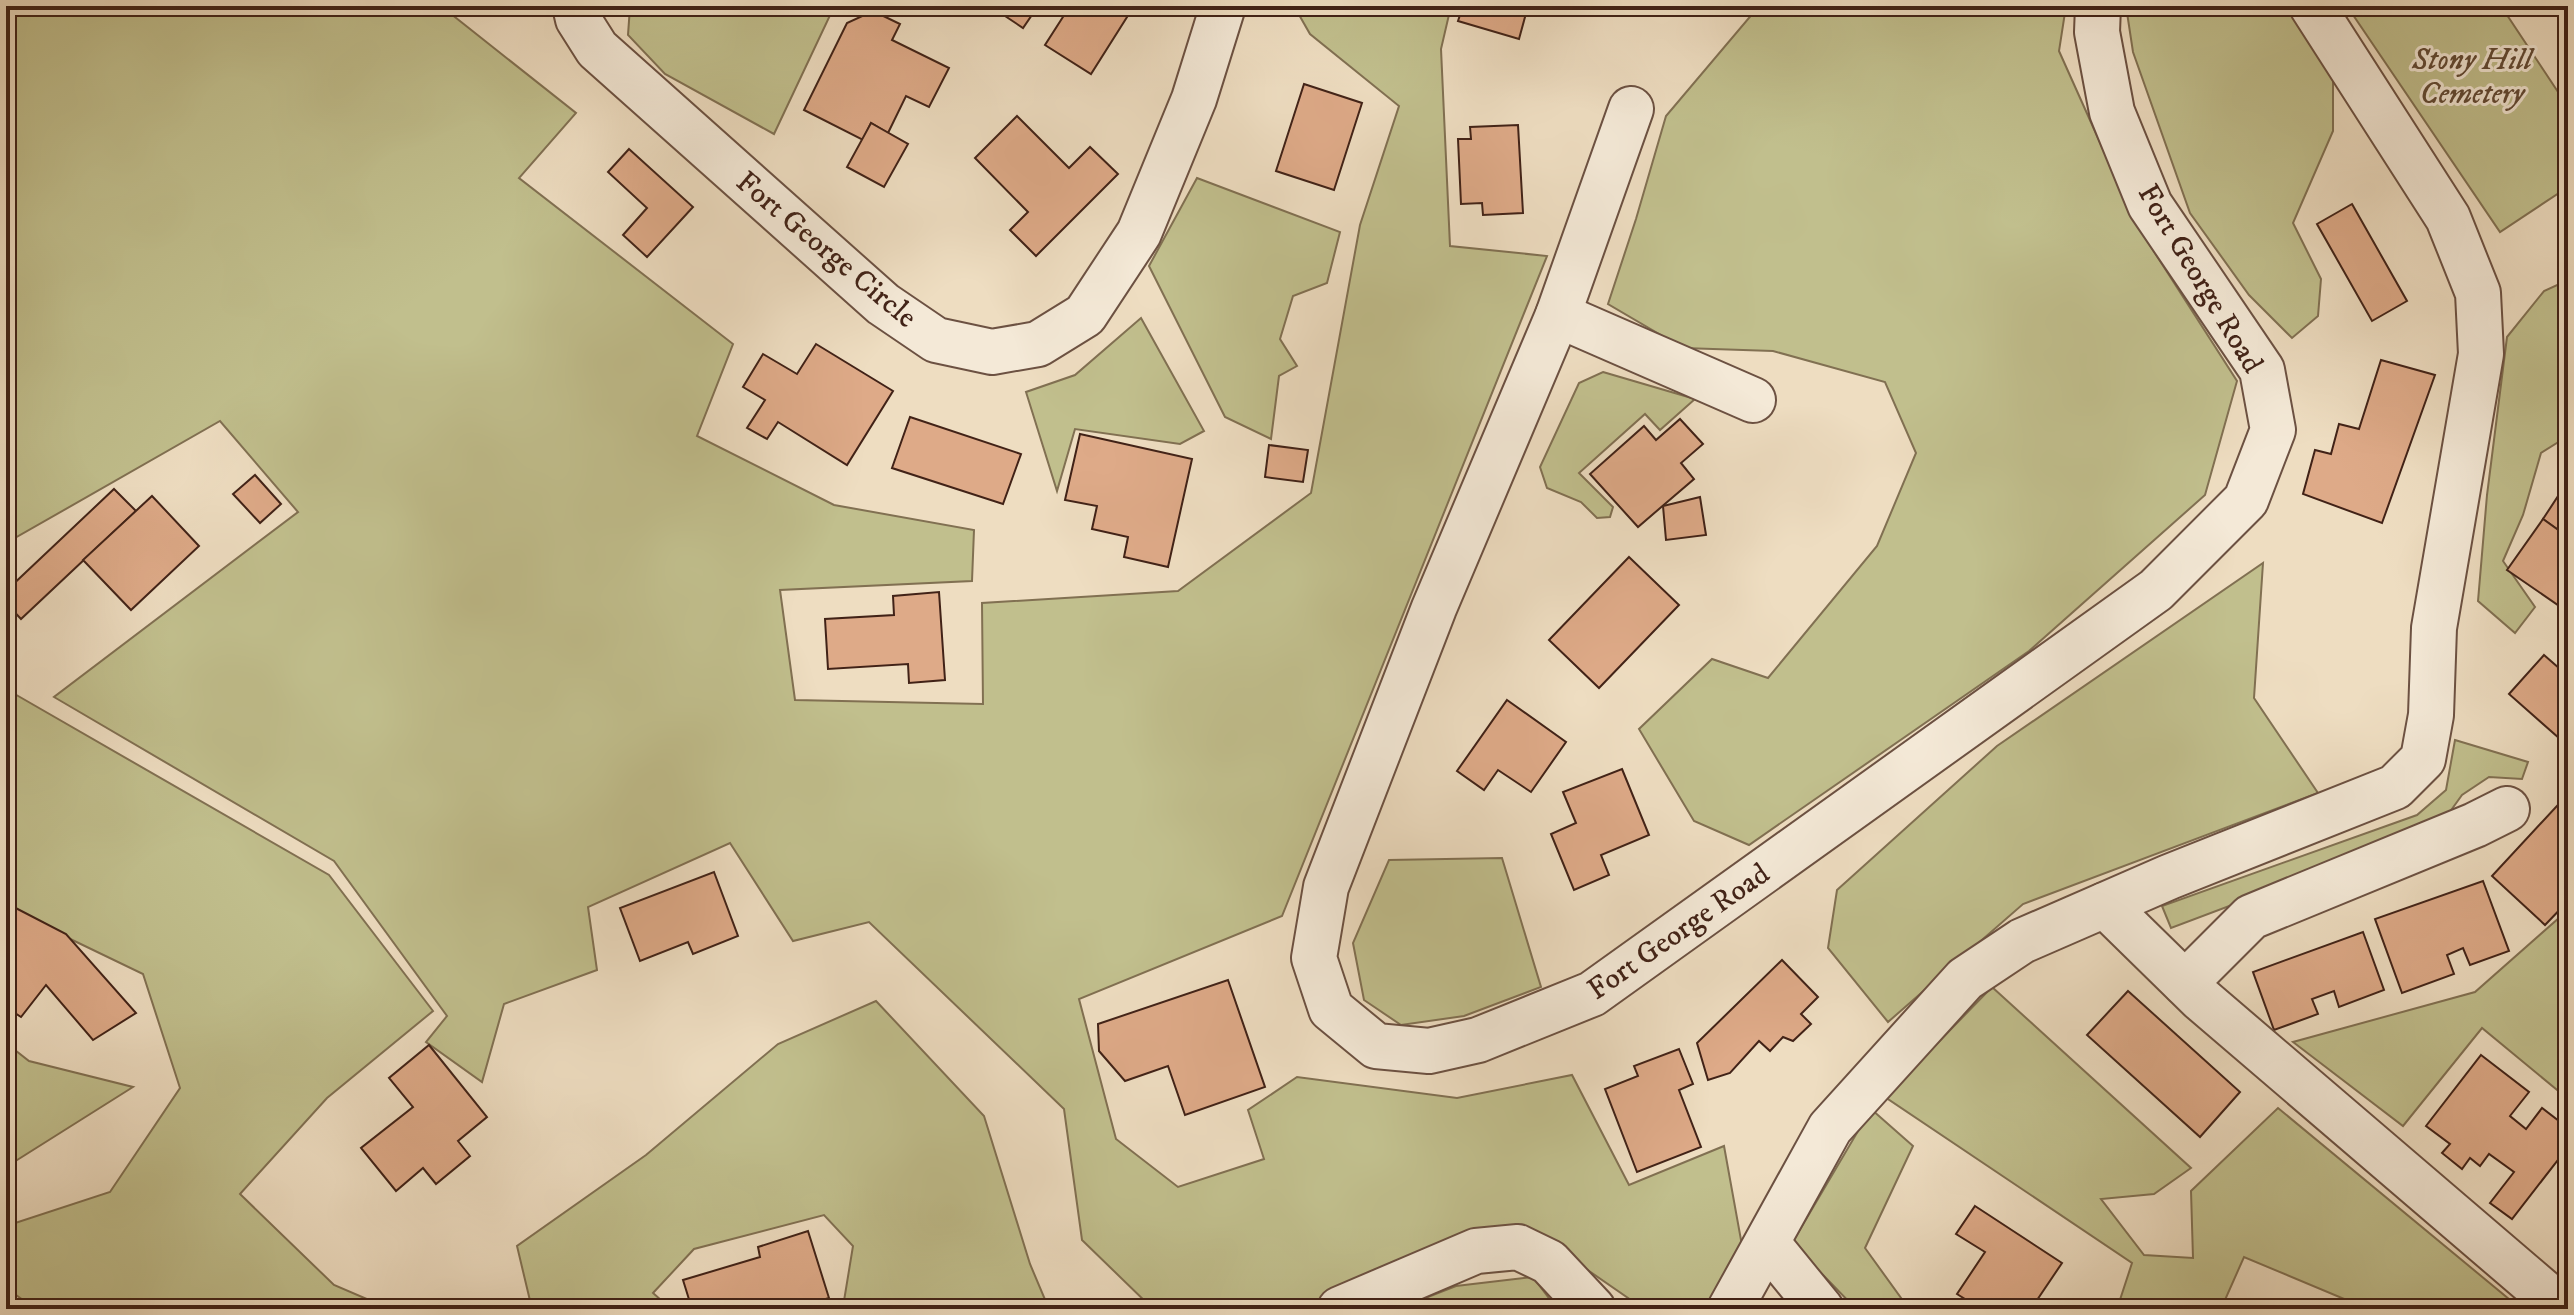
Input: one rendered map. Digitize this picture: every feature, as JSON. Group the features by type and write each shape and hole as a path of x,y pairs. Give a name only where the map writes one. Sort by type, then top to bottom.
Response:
{"street":[{"name":"Fort George Circle","path":"575,6 578,19 597,49 883,304 936,340 992,352 1038,344 1085,315 1139,233 1194,99 1223,6"},
{"name":"Fort George Road","path":"1631,109 1558,315 1434,608 1326,887 1314,958 1331,1009 1376,1046 1429,1051 1478,1040 1592,994 2156,590 2246,500 2273,430 2262,370 2150,205 2112,112 2097,32 2098,6"},
{"path":"1730,1309 1830,1128 1965,979 2022,941 2395,787 2423,759 2431,715 2434,628 2481,354 2478,293 2448,218 2312,6"},
{"path":"1558,315 1753,400"},
{"path":"2185,983 2251,917 2507,809"},
{"path":"2105,905 2185,983 2563,1309"},
{"path":"1768,1244 1821,1309"},
{"path":"1340,1309 1476,1251 1518,1247 1549,1262 1593,1309"}],"green space":[{"path":"6,6 441,6 576,113 519,178 733,344 697,436 834,505 974,530 972,581 780,590 795,700 983,704 982,603 1178,591 1311,493 1360,225 1399,106 1310,34 1294,6 1396,6 1404,13 1407,6 1451,6 1441,49 1450,246 1547,256 1282,916 1079,999 1116,1139 1178,1187 1264,1159 1248,1110 1297,1077 1457,1098 1572,1075 1629,1185 1724,1146 1743,1251 1711,1309 1644,1309 1576,1262 1439,1251 1304,1309 1152,1308 1082,1240 1064,1109 869,922 793,941 730,843 588,907 597,970 504,1004 482,1082 426,1042 447,1016 334,861 54,697 298,512 220,421 15,538 6,557"},
{"path":"830,6 833,9 774,134 665,74 628,35 630,7"},
{"path":"1759,6 2066,6 2059,51 2137,225 2237,381 2205,495 2029,651 1749,845 1694,821 1639,729 1712,659 1768,678 1877,546 1916,453 1885,382 1773,351 1683,348 1608,304 1666,116"},
{"path":"2126,6 2288,6 2333,66 2333,131 2293,223 2321,279 2318,316 2292,338 2249,295 2190,213 2133,52"},
{"name":"Stony Hill Cemetery","path":"2347,6 2501,6 2568,107 2568,187 2500,232"},
{"path":"1197,178 1340,232 1327,283 1293,296 1280,339 1297,366 1279,376 1271,439 1225,417 1149,266"},
{"path":"2568,280 2568,436 2541,453 2523,515 2503,561 2535,607 2515,633 2478,601 2487,495 2507,337 2544,291"},
{"path":"1141,318 1204,431 1180,444 1075,429 1057,491 1026,392 1075,375"},
{"path":"1603,372 1695,399 1660,430 1645,414 1579,473 1613,507 1610,517 1597,518 1581,502 1547,488 1540,467 1579,383"},
{"path":"2263,563 2254,698 2318,793 2023,904 1888,1022 1828,948 1837,890 1997,746"},
{"path":"6,689 329,875 433,1011 327,1098 240,1194 334,1285 390,1309 36,1309 6,1288 6,1226 110,1192 180,1088 143,974 6,908"},
{"path":"2455,740 2528,762 2522,779 2489,777 2462,795 2439,827 2171,928 2162,906 2417,815 2446,790"},
{"path":"1502,858 1541,987 1464,1016 1401,1025 1364,1000 1353,943 1389,860"},
{"path":"2568,910 2568,1099 2482,1028 2403,1126 2293,1042 2475,992"},
{"path":"1992,987 2191,1168 2154,1194 2101,1199 2144,1255 2193,1258 2191,1191 2278,1108 2521,1309 2368,1309 2244,1257 2221,1309 2117,1309 2132,1263 1885,1097"},
{"path":"876,1001 984,1116 1030,1264 1049,1309 835,1309 843,1307 853,1246 824,1215 694,1249 653,1293 671,1309 532,1309 517,1246 646,1155 778,1044"},
{"path":"6,1043 29,1061 133,1087 6,1167"},
{"path":"1871,1109 1913,1146 1865,1248 1909,1309 1856,1309 1792,1243"},
{"path":"1533,1277 1557,1309 1397,1309 1456,1286"}],"building":[{"path":"990,6 1038,6 1023,28"},
{"path":"1070,6 1134,6 1091,74 1045,45"},
{"path":"1463,6 1528,6 1519,39 1458,21"},
{"path":"873,11 900,24 892,40 949,68 929,107 906,96 888,133 871,123 863,140 804,110 847,23"},
{"path":"1304,84 1362,103 1334,190 1276,171"},
{"path":"1017,116 1069,168 1090,147 1118,174 1036,256 1010,230 1028,212 975,158"},
{"path":"871,123 908,144 884,187 847,167"},
{"path":"1518,125 1523,213 1483,215 1482,203 1461,204 1458,139 1471,139 1470,127"},
{"path":"629,149 693,207 647,257 623,235 647,208 608,172"},
{"path":"2352,204 2407,301 2372,321 2317,224"},
{"path":"816,344 893,391 847,465 778,422 767,439 747,428 765,400 743,387 763,354 797,374"},
{"path":"2381,360 2435,375 2382,523 2303,494 2315,450 2331,454 2339,424 2359,429"},
{"path":"910,417 1021,454 1003,504 892,468"},
{"path":"1680,419 1703,444 1681,463 1694,479 1638,527 1590,474 1644,426 1656,440"},
{"path":"1080,434 1192,459 1168,567 1124,557 1128,537 1092,529 1097,506 1065,500"},
{"path":"1269,445 1308,450 1303,482 1265,477"},
{"path":"255,475 281,504 260,523 233,494"},
{"path":"2564,487 2568,490 2568,537 2543,519"},
{"path":"114,489 136,511 21,619 6,603 6,591"},
{"path":"152,496 199,546 131,610 83,560"},
{"path":"1700,497 1706,535 1666,540 1663,506"},
{"path":"2543,519 2568,537 2568,612 2507,570"},
{"path":"1629,557 1679,605 1599,688 1549,640"},
{"path":"939,592 945,680 909,683 908,664 828,669 825,619 894,615 893,596"},
{"path":"2544,655 2568,676 2568,746 2509,694"},
{"path":"1507,700 1566,742 1531,792 1498,770 1484,790 1457,771"},
{"path":"1622,769 1649,835 1601,855 1609,875 1574,890 1551,834 1576,823 1563,792"},
{"path":"2568,794 2568,875 2565,877 2568,880 2568,901 2545,925 2492,876"},
{"path":"714,872 738,936 693,954 688,942 640,961 620,908"},
{"path":"2483,881 2509,951 2470,965 2463,948 2447,955 2454,974 2402,993 2375,919"},
{"path":"6,903 66,934 136,1013 93,1040 46,985 21,1017 6,1007"},
{"path":"2363,932 2384,990 2339,1007 2334,991 2312,999 2318,1014 2274,1030 2253,972"},
{"path":"1782,960 1818,997 1801,1014 1811,1024 1793,1041 1783,1037 1770,1051 1759,1041 1730,1073 1708,1080 1697,1043"},
{"path":"1228,980 1265,1087 1185,1115 1168,1066 1125,1081 1099,1051 1098,1024"},
{"path":"2128,991 2240,1092 2200,1137 2087,1035"},
{"path":"429,1045 487,1117 458,1141 470,1156 436,1184 423,1168 396,1191 361,1148 413,1107 389,1078"},
{"path":"1679,1049 1693,1084 1679,1090 1701,1147 1637,1172 1605,1089 1638,1076 1634,1066"},
{"path":"2481,1055 2529,1092 2510,1116 2526,1129 2542,1108 2568,1128 2568,1147 2512,1219 2490,1203 2514,1172 2489,1154 2480,1166 2470,1158 2462,1169 2442,1153 2450,1144 2426,1126"},
{"path":"1975,1206 2062,1263 2031,1309 1981,1309 1957,1294 1985,1252 1956,1234"},
{"path":"808,1231 829,1298 794,1309 773,1309 772,1304 754,1309 692,1309 683,1280 760,1257 758,1247"}]}
